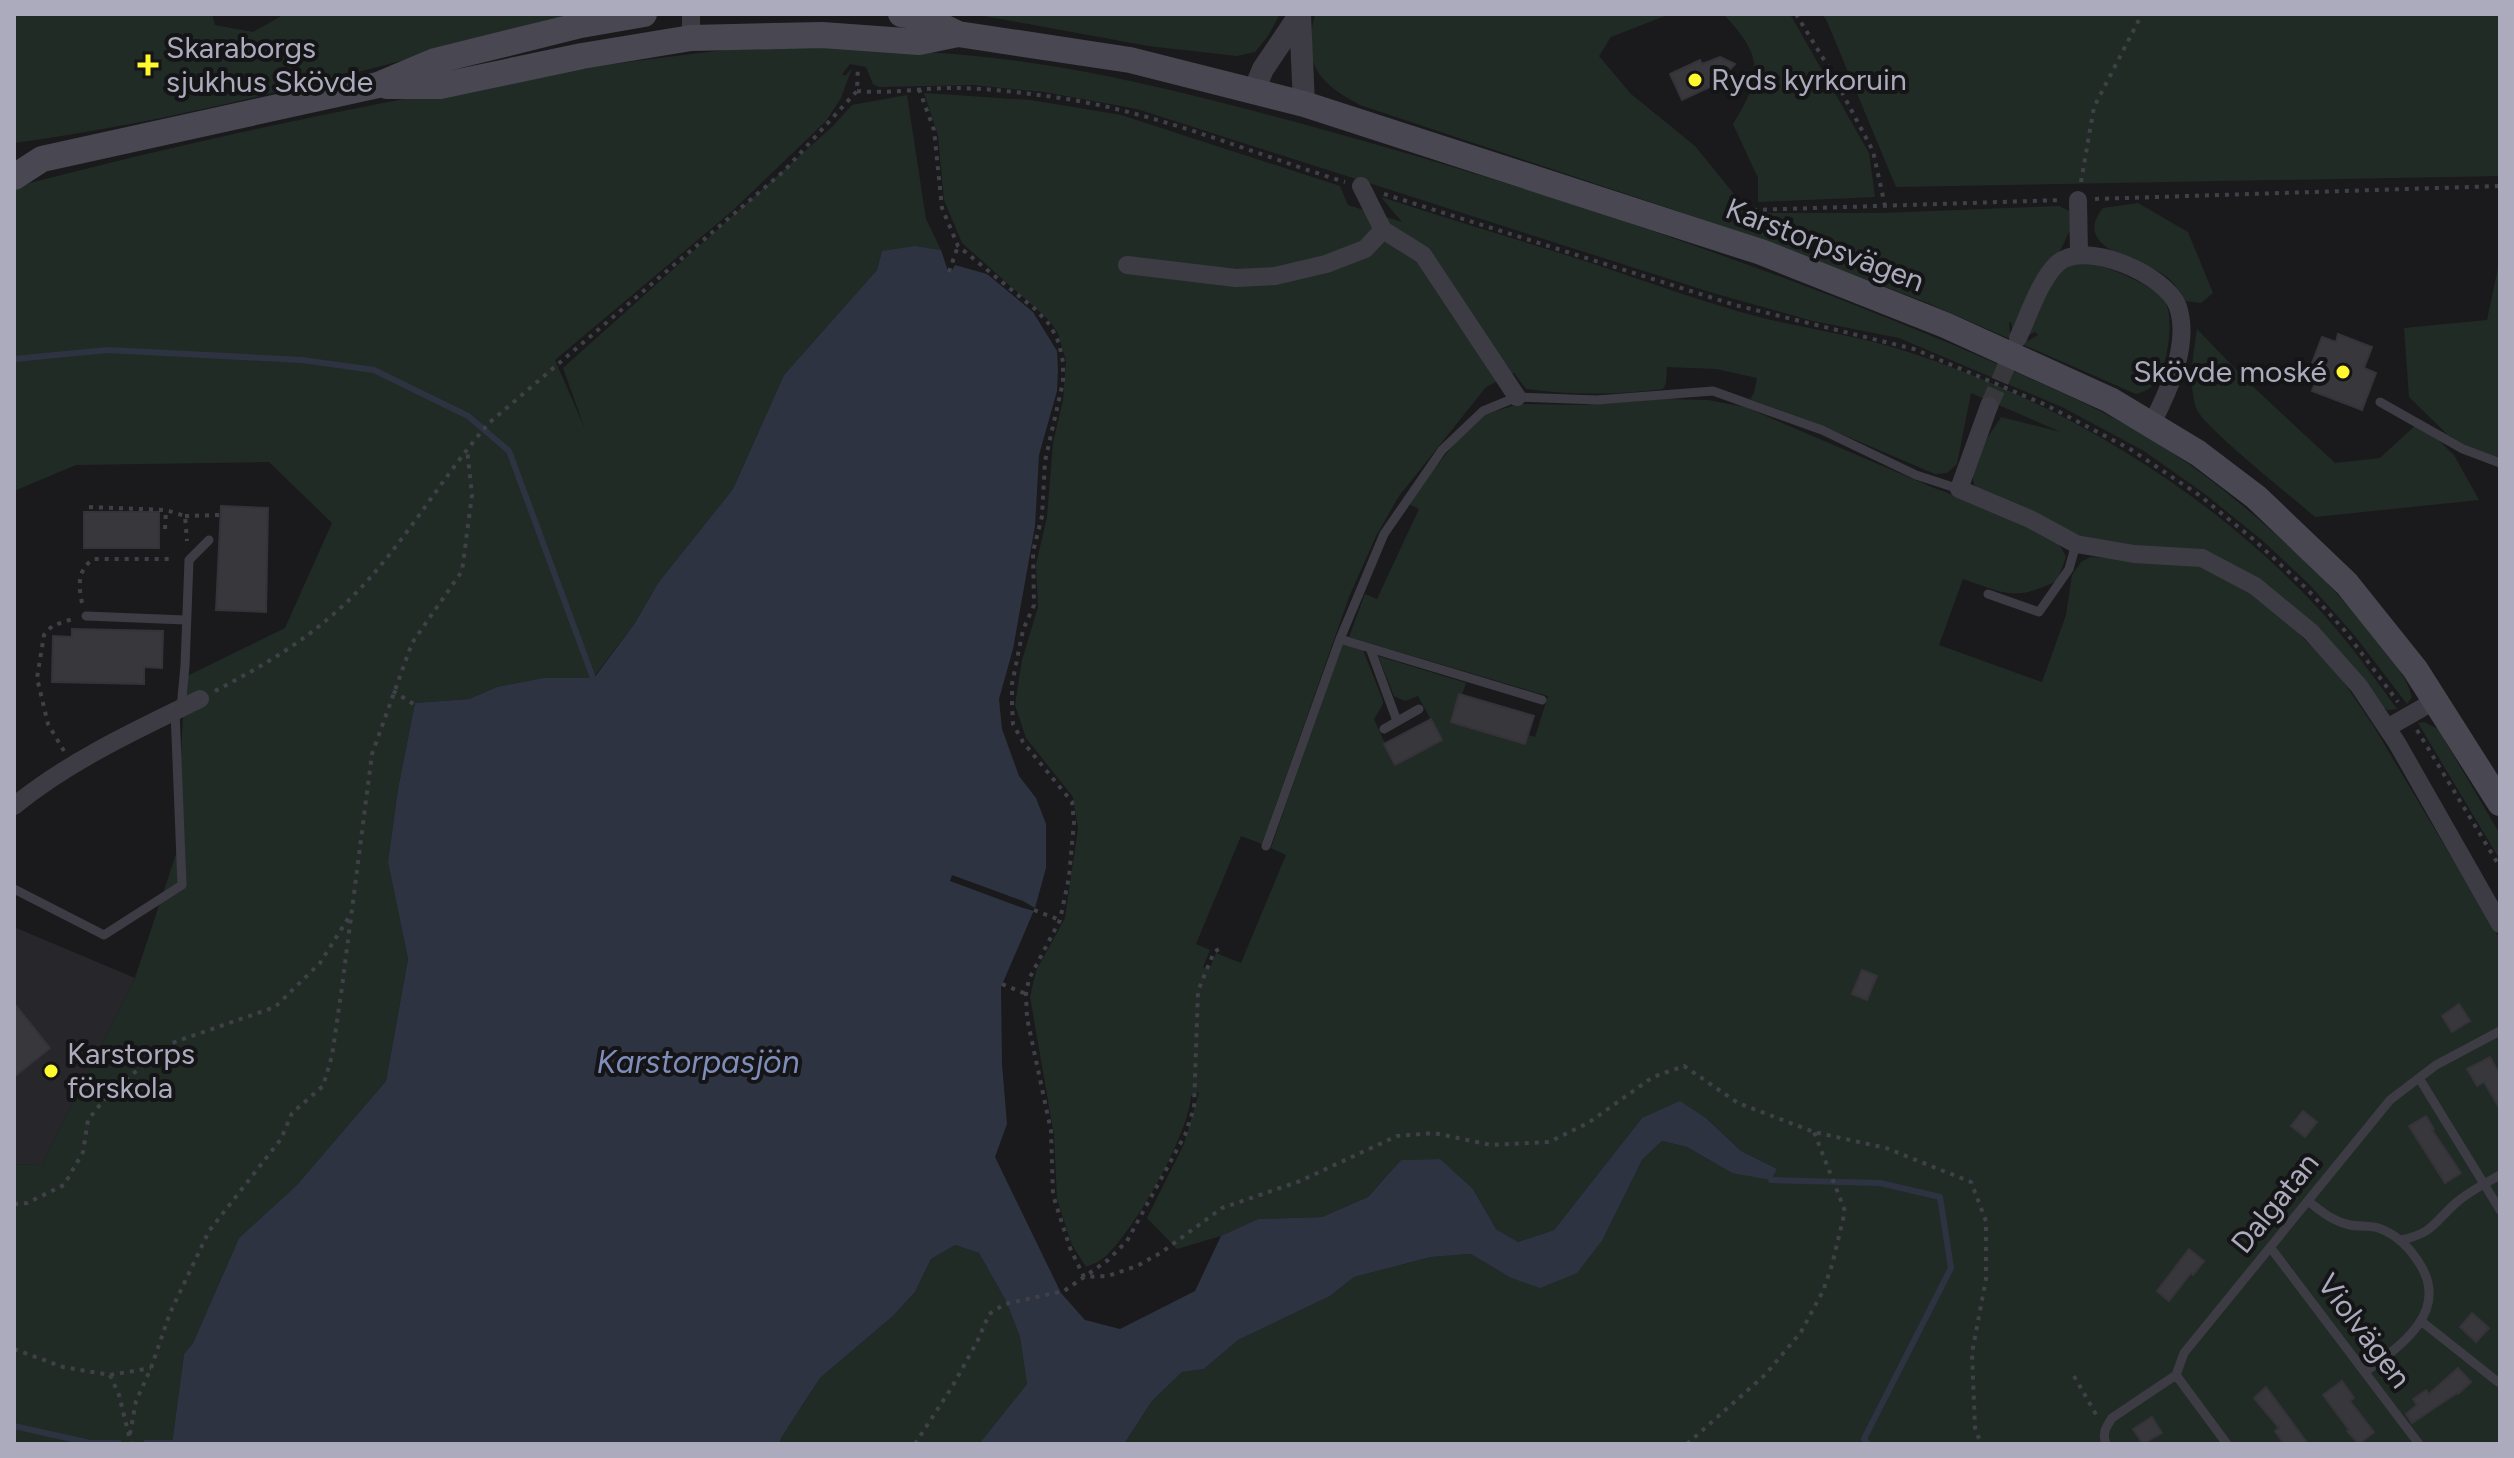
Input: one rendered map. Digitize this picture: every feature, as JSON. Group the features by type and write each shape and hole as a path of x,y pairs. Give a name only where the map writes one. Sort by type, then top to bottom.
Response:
{"main road":[{"name":"Karstorpsvägen","path":"14,177 42,159 378,85 435,61 581,25 644,14"},
{"name":"Karstorpsvägen","path":"901,14 923,17 958,34 1130,60 1304,104 1761,252 1945,325 2072,382 2152,423 2244,488 2293,530 2366,606 2436,700 2500,803"},
{"name":"Karstorpsvägen","path":"378,85 440,86 582,56 691,26 919,42 958,34"},
{"name":"Karstorpsvägen","path":"14,155 42,159"}],"street":[{"path":"1254,91 1263,69 1300,14"},
{"path":"1300,14 1304,104"},
{"path":"1361,186 1383,230 1423,255 1517,397"},
{"path":"2078,200 2079,254"},
{"path":"1127,265 1236,278 1275,276 1326,264 1365,249 1383,230"},
{"path":"2018,338 2048,274 2065,258 2079,254 2101,257 2160,283 2175,300 2181,323 2177,359 2152,423"},
{"path":"1989,406 1959,489 2030,519 2076,544 2134,554 2202,558 2255,586 2311,632 2359,686 2387,728 2500,924"},
{"path":"14,806 73,765 200,699"},
{"path":"2387,728 2436,700"}],"lane":[{"path":"1266,846 1340,639 1384,534 1423,474 1459,431 1483,411 1502,401 1517,397 1597,400 1713,391 1822,430 1916,475 1959,489"},
{"path":"2380,402 2463,449 2500,463"},
{"path":"14,889 104,935 182,885 178,709 185,666 189,560 209,540"},
{"path":"1988,594 2039,612 2069,569 2076,544"},
{"path":"86,616 185,620"},
{"path":"1340,639 1542,700"},
{"path":"1370,648 1397,721"},
{"path":"1384,729 1419,709"},
{"name":"Dalgatan","path":"2176,1375 2184,1353 2390,1100 2436,1065 2500,1031"},
{"path":"2419,1078 2500,1210"},
{"path":"2401,1240 2419,1236 2433,1227 2457,1202 2500,1175"},
{"path":"2308,1201 2331,1219 2378,1228 2401,1240 2428,1278 2431,1299 2421,1321 2398,1347 2365,1372"},
{"name":"Violvägen","path":"2270,1247 2419,1444"},
{"path":"2421,1321 2498,1382"},
{"path":"2106,1444 2103,1437 2105,1428 2112,1418 2176,1375 2227,1444"}],"path":[{"path":"2078,200 2094,107 2142,14"},
{"path":"1798,15 1873,151 1885,206"},
{"path":"200,699 292,647 331,617 397,544 489,423 784,171 857,91 858,66"},
{"path":"857,91 956,88 1047,96 1117,108 1194,129 1361,186 1735,305 1914,349 2046,405 2130,449 2199,495 2307,589 2345,631 2408,716 2500,867"},
{"path":"919,89 934,130 942,208 958,246 1022,295 1050,325 1059,343 1063,362 1063,382 1046,452 1042,516 1033,552 1034,605 1023,630 1012,684 1012,704 1013,724 1023,742 1072,802 1073,844 1060,920 1029,979 1026,994 1027,1018 1051,1131 1053,1195 1064,1234 1084,1277"},
{"path":"1753,210 2500,186"},
{"path":"949,272 958,246"},
{"path":"130,1434 136,1401 170,1313 209,1231 281,1139 292,1113 323,1086 332,1056 372,754 412,643 462,571 472,495 467,449"},
{"path":"89,507 166,510 185,516 219,515"},
{"path":"165,529 166,510"},
{"path":"185,516 186,535"},
{"path":"73,765 48,724 41,700 38,667 44,635 52,626 86,616 79,578 85,564 94,559 189,560"},
{"path":"393,691 415,705"},
{"path":"1034,910 1060,920"},
{"path":"14,1204 27,1203 64,1185 83,1152 88,1120 111,1091 172,1043 275,1007 320,963 351,914"},
{"path":"915,1444 952,1387 989,1314 1005,1304 1064,1291 1108,1260 1127,1241 1185,1135 1194,1108 1198,991 1214,952 1219,949"},
{"path":"1002,984 1026,994"},
{"path":"1084,1277 1108,1276 1137,1266 1183,1238 1222,1208 1300,1181 1397,1136 1434,1133 1491,1145 1549,1142 1588,1123 1653,1077 1684,1066 1738,1103 1814,1132 1886,1148 1971,1182 1986,1221 1986,1279 1972,1353 1975,1428 1981,1444"},
{"path":"1690,1443 1765,1375 1801,1332 1823,1291 1845,1211 1814,1132"},
{"path":"14,1349 63,1367 110,1375 151,1368"},
{"path":"110,1375 119,1395 131,1444"},
{"path":"2074,1376 2105,1428"}],"shaded area":[{"name":"Skaraborgs sjukhus Skövde","path":"14,14 212,14 215,25 253,32 285,14 584,14 229,103 14,143"},
{"path":"973,14 1280,14 1255,52 1237,56 1148,46"},
{"path":"1315,14 1670,14 1611,37 1599,56 1631,94 1695,146 1747,210 1755,213 1882,213 2059,206 2069,211 2070,230 2061,249 2047,264 2013,333 2009,322 2010,335 2026,342 2038,335 2035,332 2027,336 2044,295 2063,265 2096,265 2142,284 2165,302 2170,330 2161,374 2152,386 2136,394 1930,304 1749,235 1360,105 1333,88 1316,70 1310,46"},
{"path":"1723,14 1790,14 1869,153 1875,197 1758,202 1758,178 1733,124 1750,92 1755,67 1746,42"},
{"path":"1821,14 2500,14 2500,176 1896,187 1826,19"},
{"path":"773,45 988,57 1095,74 1208,99 1368,142 1556,199 1735,260 1892,320 2092,407 2192,466 2251,513 2325,581 2388,653 2412,697 2407,704 2355,636 2309,584 2263,541 2205,494 2144,451 2062,407 1899,338 1813,321 1713,293 1137,109 1044,92 973,85 879,87 873,84 866,67 850,64 842,74 845,76 852,68 841,98 826,121 731,212 555,360 585,429 563,368 833,126 852,105 907,95 926,219 941,250 915,246 882,252 877,270 784,375 733,489 658,583 635,623 593,678 543,678 497,687 469,699 415,703 388,862 408,959 386,1081 297,1185 239,1238 193,1343 184,1354 172,1444 14,1444 14,1165 42,1164 135,978 176,854 185,677 285,628 332,523 269,462 76,465 14,491 14,187 202,141 390,101 581,69"},
{"path":"924,93 1031,100 1121,115 1340,186 1348,205 1402,222 1381,197 1737,311 1902,350 1959,370 2071,421 2176,485 2272,562 2347,642 2397,709 2388,710 2377,705 2346,661 2216,558 2089,542 1977,490 1973,471 1978,452 2001,417 2061,432 1971,393 1957,464 1947,473 1935,474 1750,399 1757,378 1716,369 1667,367 1663,389 1577,393 1526,389 1514,373 1486,387 1399,496 1376,536 1349,597 1262,844 1241,836 1196,944 1210,950 1203,967 1209,970 1216,953 1241,963 1286,855 1271,848 1342,643 1363,650 1383,704 1374,719 1395,765 1442,740 1418,696 1405,701 1394,696 1378,656 1466,683 1462,695 1459,694 1452,722 1525,744 1528,735 1535,737 1548,696 1349,637 1365,594 1377,599 1419,509 1407,503 1454,444 1486,414 1519,404 1584,405 1665,399 1708,400 1745,407 1934,488 2017,518 2057,540 2066,557 2057,581 2030,591 2010,593 1963,579 1939,645 2042,682 2066,615 2072,575 2081,562 2090,557 2196,564 2242,586 2292,627 2337,672 2374,727 2500,939 2500,1444 1124,1444 1152,1401 1182,1372 1204,1369 1238,1340 1330,1296 1354,1277 1431,1257 1471,1254 1509,1277 1603,1239 1642,1160 1662,1141 1687,1147 1732,1173 1777,1169 1741,1151 1707,1119 1642,1118 1554,1230 1518,1242 1496,1229 1473,1189 1439,1159 1401,1160 1368,1197 1322,1217 1258,1219 1221,1236 1177,1249 1147,1218 1184,1144 1199,1092 1191,1096 1181,1134 1146,1203 1107,1255 1086,1267 1072,1245 1057,1199 1054,1135 1030,997 1036,971 1065,918 1078,828 1073,797 1026,738 1015,705 1022,660 1038,607 1036,564 1047,517 1053,443 1063,400 1066,361 1058,333 1050,321 962,243 944,200 938,135"},
{"path":"2138,203 2188,232 2213,293 2201,303 2185,301 2165,275 2111,250 2095,233 2095,221 2103,208"},
{"path":"2500,258 2500,465 2448,435 2409,397 2404,328 2487,320"},
{"path":"2197,329 2248,382 2335,463 2380,458 2419,422 2454,455 2479,500 2315,517 2231,446 2196,408 2192,378"},
{"path":"2424,722 2438,729 2500,834 2500,860 2418,723"},
{"name":"Karstorps förskola","path":"14,927 135,978 42,1164 14,1165"},
{"path":"955,1245 979,1253 1006,1301 1020,1337 1027,1384 979,1444 780,1444 820,1378 893,1316 915,1292 931,1259"}],"water":[{"name":"Karstorpasjön","path":"915,246 941,250 948,271 951,272 955,265 987,274 1033,312 1057,351 1057,391 1039,455 1035,526 1013,649 999,699 1002,729 1019,776 1036,798 1046,824 1046,868 1035,908 1001,987 1007,1124 995,1157 1061,1293 1085,1320 1120,1329 1195,1291 1221,1236 1258,1219 1322,1217 1368,1197 1401,1160 1440,1159 1473,1189 1496,1229 1518,1242 1554,1230 1642,1118 1680,1101 1707,1119 1741,1151 1777,1169 1771,1180 1732,1173 1687,1147 1662,1141 1642,1160 1603,1239 1577,1273 1540,1288 1509,1277 1471,1254 1431,1257 1354,1277 1330,1296 1238,1340 1204,1369 1182,1372 1152,1401 1124,1444 979,1444 1027,1384 1020,1337 1006,1301 979,1253 955,1245 931,1259 915,1292 893,1316 820,1378 780,1444 172,1444 184,1354 193,1343 239,1238 297,1185 386,1081 408,959 388,862 415,703 469,699 497,687 543,678 594,678 635,623 658,583 733,489 784,375 877,270 882,251"}],"pier":[{"path":"952,875 1023,901 1035,908 1034,911 950,881"}],"building":[{"name":"Ryds kyrkoruin","path":"1720,57 1735,64 1723,77 1711,83 1712,86 1682,100 1670,74 1700,60 1702,64"},
{"name":"Skövde moské","path":"2338,334 2372,347 2364,368 2376,373 2362,410 2312,391 2318,375 2309,371 2322,337 2336,342"},
{"path":"221,506 268,508 266,612 216,610"},
{"path":"84,512 159,512 159,548 84,548"},
{"path":"72,629 163,631 162,668 144,667 144,684 52,682 53,636 72,637"},
{"path":"1459,694 1534,716 1525,744 1451,722"},
{"path":"1431,719 1442,740 1395,765 1384,744"},
{"path":"1862,970 1877,976 1867,1000 1852,994"},
{"path":"14,1003 50,1048 14,1077"},
{"path":"2459,1004 2470,1021 2452,1032 2442,1016"},
{"path":"2490,1057 2500,1075 2500,1109 2484,1082 2477,1086 2467,1069"},
{"path":"2303,1111 2317,1122 2305,1137 2291,1126"},
{"path":"2426,1116 2461,1173 2445,1183 2409,1126"},
{"path":"2189,1249 2204,1261 2169,1301 2157,1291"},
{"path":"2472,1313 2489,1328 2476,1342 2460,1327"},
{"path":"2458,1368 2471,1382 2458,1394 2412,1423 2406,1414 2417,1405 2413,1399 2426,1390 2429,1394"},
{"path":"2342,1381 2354,1398 2350,1401 2374,1432 2359,1444 2323,1395"},
{"path":"2266,1387 2308,1444 2284,1444 2275,1431 2279,1428 2254,1398"},
{"path":"2152,1417 2162,1433 2143,1444 2133,1429"}],"waterway":[{"path":"14,359 108,350 302,360 374,370 468,416 509,451 593,678"},
{"path":"1771,1180 1880,1183 1940,1197 1951,1268 1864,1439 1868,1444"},
{"path":"14,1426 90,1443 119,1443"},
{"path":"146,1443 172,1443"}],"tunnel":[{"path":"1989,406 2015,346"}],"place":[{"name":"Skaraborgs sjukhus Skövde","path":"148,65"},
{"name":"Ryds kyrkoruin","path":"1695,80"},
{"name":"Skövde moské","path":"2343,372"},
{"name":"Karstorps förskola","path":"51,1071"}]}
